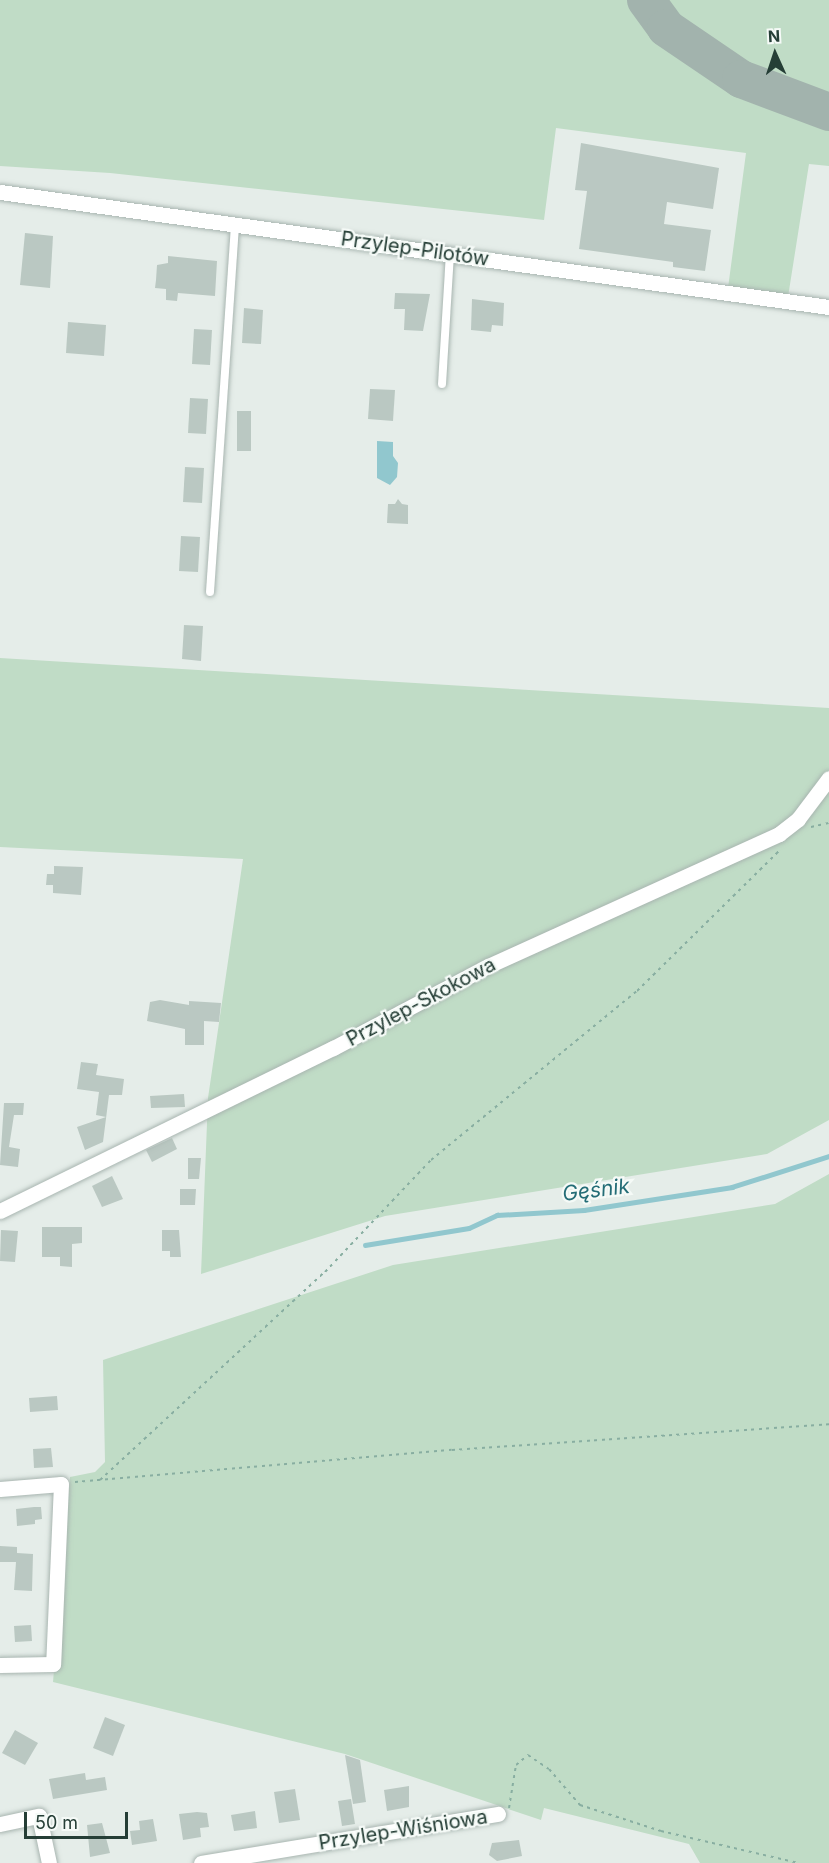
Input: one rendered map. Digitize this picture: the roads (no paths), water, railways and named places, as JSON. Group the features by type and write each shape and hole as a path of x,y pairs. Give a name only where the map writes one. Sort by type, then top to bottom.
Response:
{"street":[{"name":"Przylep-Pilotów","path":"0,192 829,307"},
{"name":"Przylep-Skokowa","path":"0,1211 333,1048 488,966 779,834 798,819 829,778"},
{"path":"0,1489 61,1484 53,1664 0,1665"},
{"name":"Przylep-Wiśniowa","path":"201,1863 498,1814"},
{"path":"0,1824 39,1816 49,1863"}],"lane":[{"path":"210,592 235,224"},
{"path":"442,384 450,254"}],"water":[{"path":"377,441 393,442 393,456 398,463 397,477 390,485 377,478"}],"waterway":[{"name":"Gęśnik","path":"365,1245 469,1228 497,1215 584,1210 732,1187 829,1156"}]}
